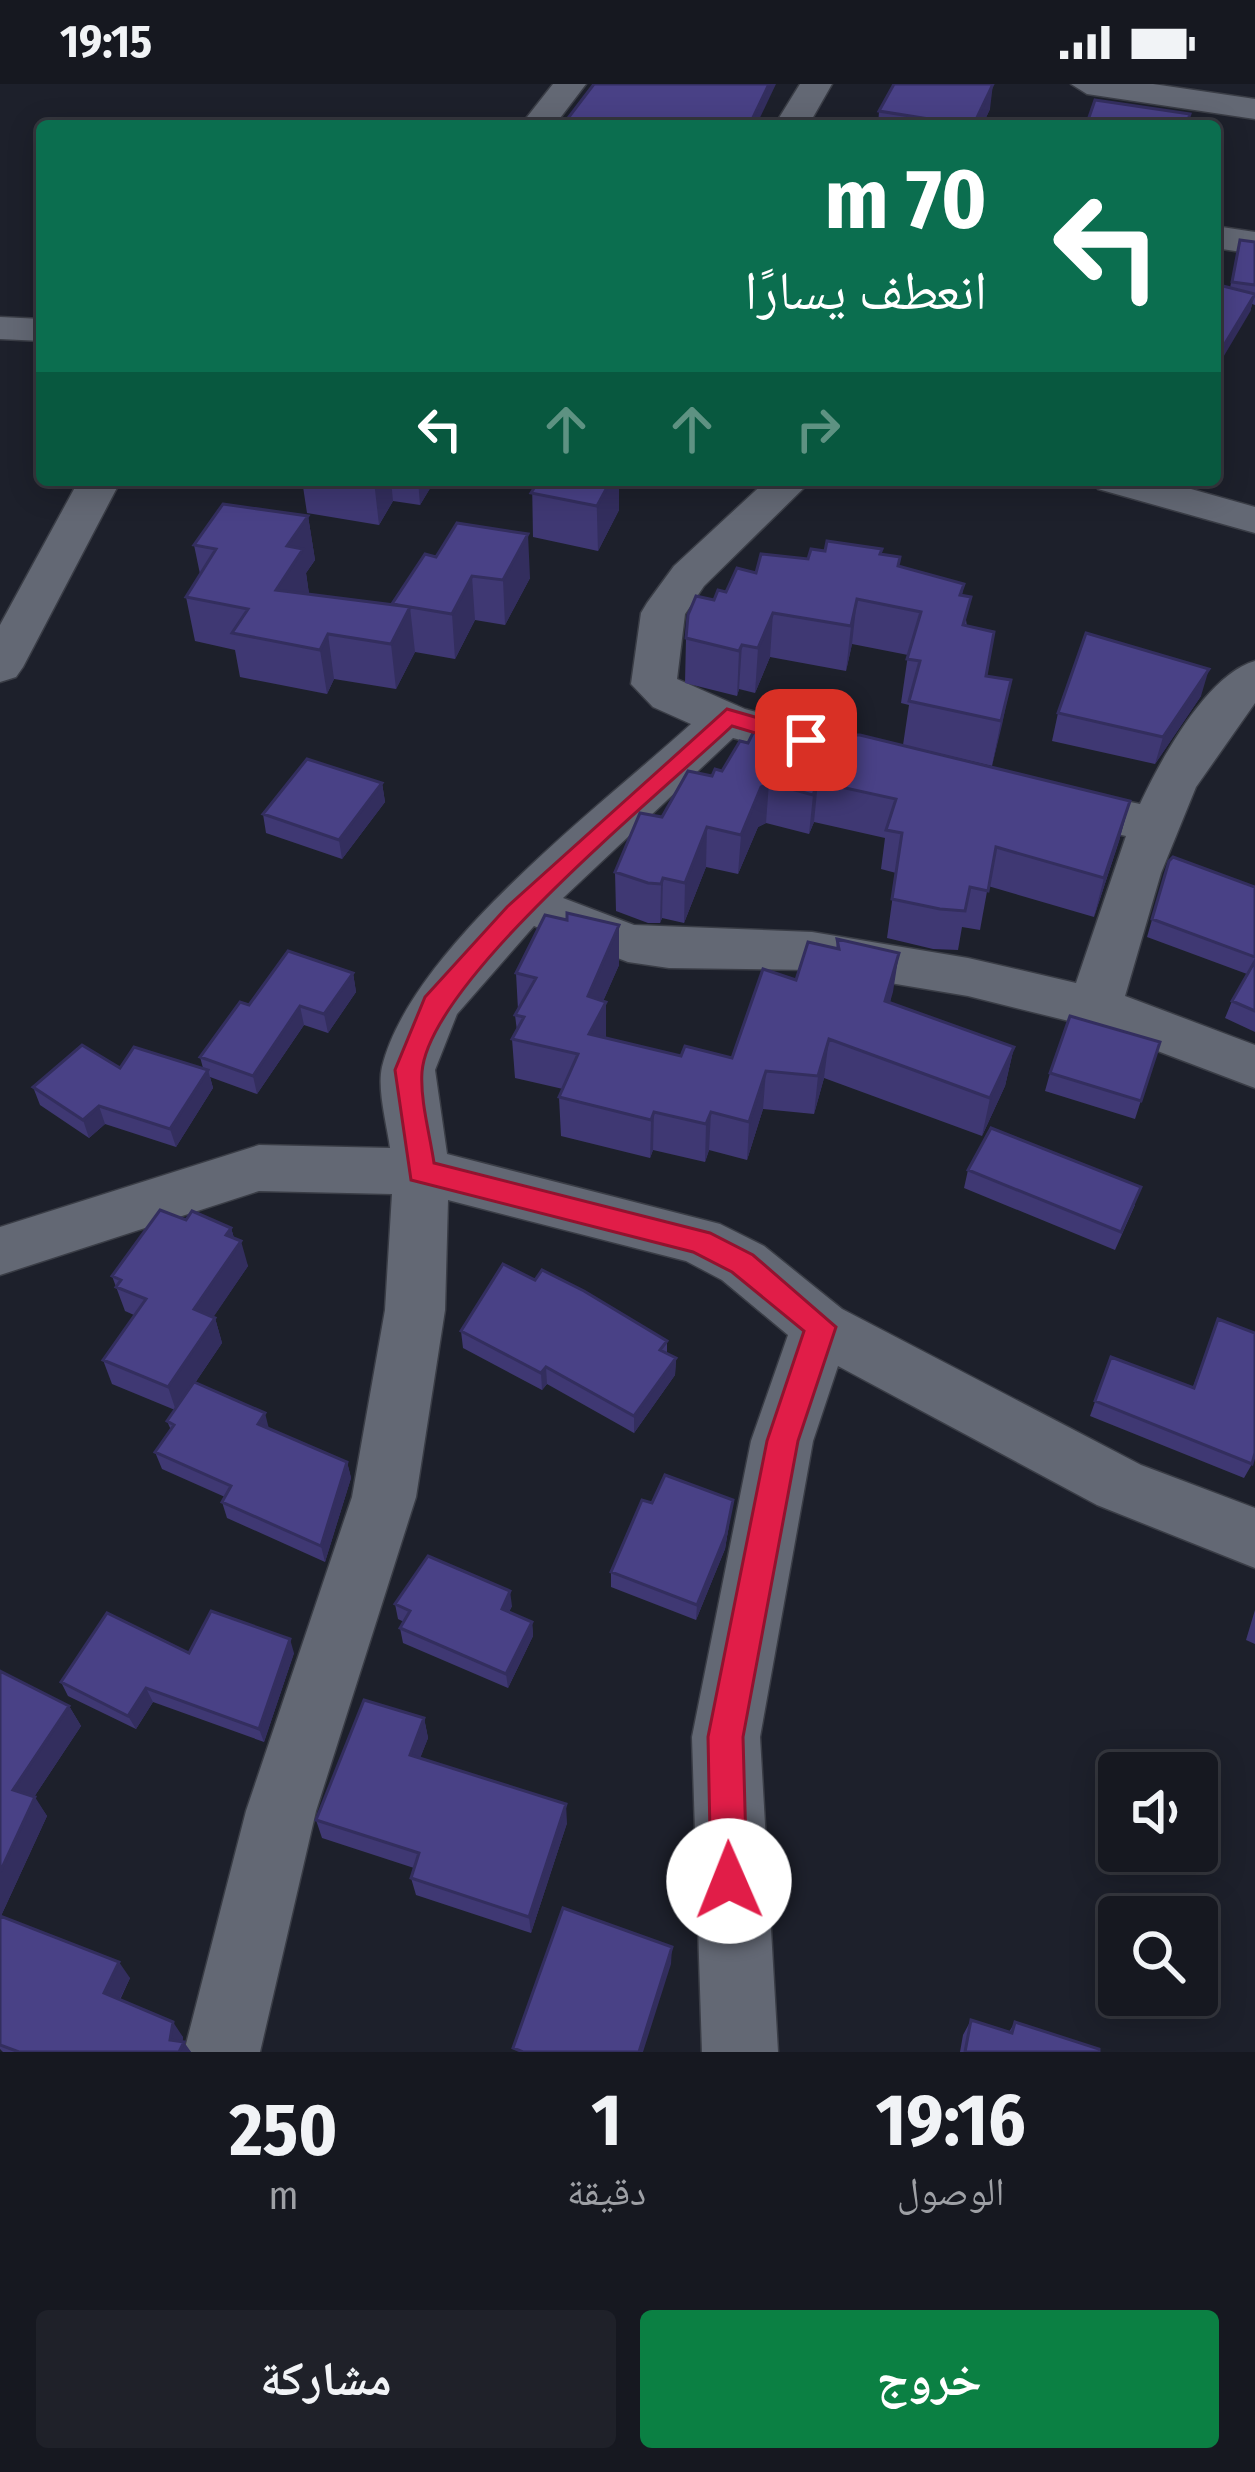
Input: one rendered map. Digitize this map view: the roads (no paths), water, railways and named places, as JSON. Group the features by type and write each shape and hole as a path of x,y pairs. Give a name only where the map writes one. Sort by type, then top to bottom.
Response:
{"street":[{"path":"542,120 570,84"},
{"path":"795,120 816,84"},
{"path":"1087,84 1255,110"},
{"path":"1221,238 1255,243"},
{"path":"0,667 97,486"},
{"path":"784,486 689,576 663,613 654,685 664,697 924,772"},
{"path":"1134,486 1255,520"},
{"path":"1095,1007 1152,824 1208,726 1255,676"},
{"path":"222,2052 280,1811 384,1497 415,1310 421,1172 408,1070 435,1004 526,904 727,717"},
{"path":"1024,796 1152,824"},
{"path":"526,904 628,943 668,949 812,951 968,977 1095,1007 1255,1067"},
{"path":"0,1251 259,1168 421,1172 700,1241 742,1263 821,1327 1119,1485 1255,1538"},
{"path":"740,2052 726,1737 782,1441 821,1327"}]}
